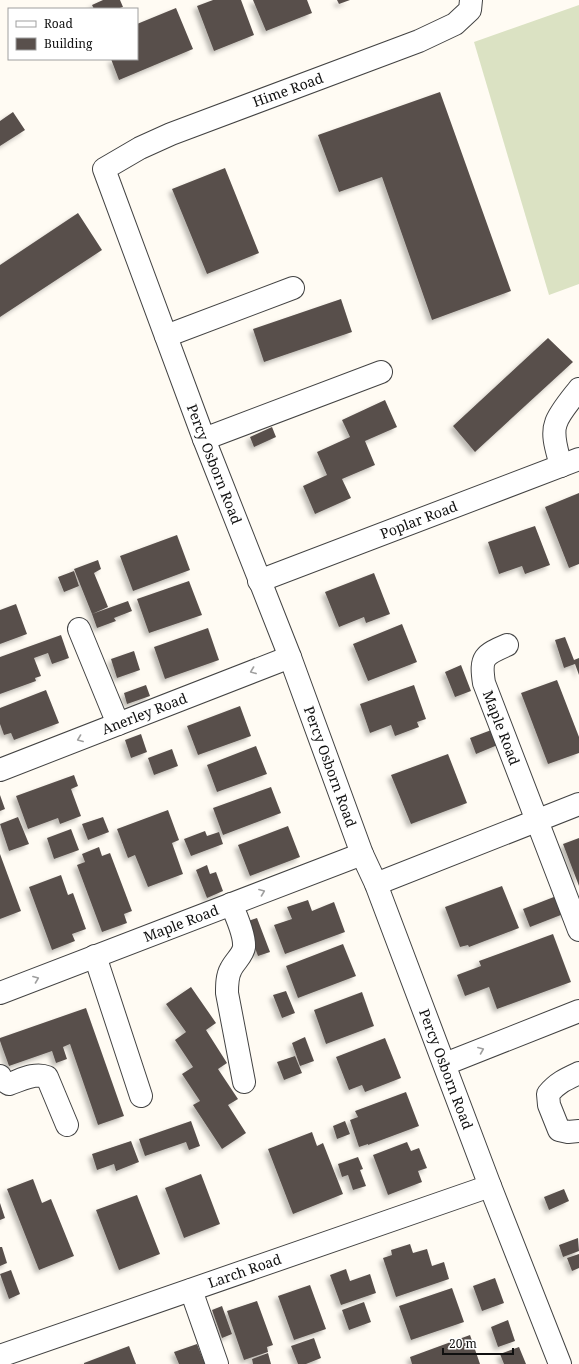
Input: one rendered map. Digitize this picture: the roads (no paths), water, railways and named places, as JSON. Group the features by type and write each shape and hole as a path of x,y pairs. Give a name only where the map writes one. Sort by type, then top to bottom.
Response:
{"street":[{"name":"Hime Road","path":"104,168 140,148 171,134 419,41 456,24 470,5"},
{"name":"Percy Osborn Road","path":"104,168 204,439 290,657 362,854 376,884 490,1186 560,1364"},
{"path":"166,336 293,288"},
{"path":"204,439 381,372"},
{"path":"570,463 554,438 556,423 579,389"},
{"name":"Poplar Road","path":"259,581 570,463"},
{"path":"79,629 118,724"},
{"name":"Maple Road","path":"507,645 490,654 483,661 484,683 538,820 579,930"},
{"name":"Anerley Road","path":"0,770 290,657"},
{"path":"376,884 579,804"},
{"name":"Maple Road","path":"0,993 362,854"},
{"path":"232,904 239,924 244,946 240,956 231,969 228,979 227,993 244,1082"},
{"path":"95,956 141,1096"},
{"path":"445,1064 579,1011"},
{"path":"579,1074 564,1080 555,1086 548,1094 549,1105 559,1130 568,1132 579,1131"},
{"path":"0,1076 1,1079 9,1084 35,1075 47,1077 67,1125"},
{"name":"Larch Road","path":"0,1356 490,1186"},
{"path":"191,1290 217,1364"}]}
